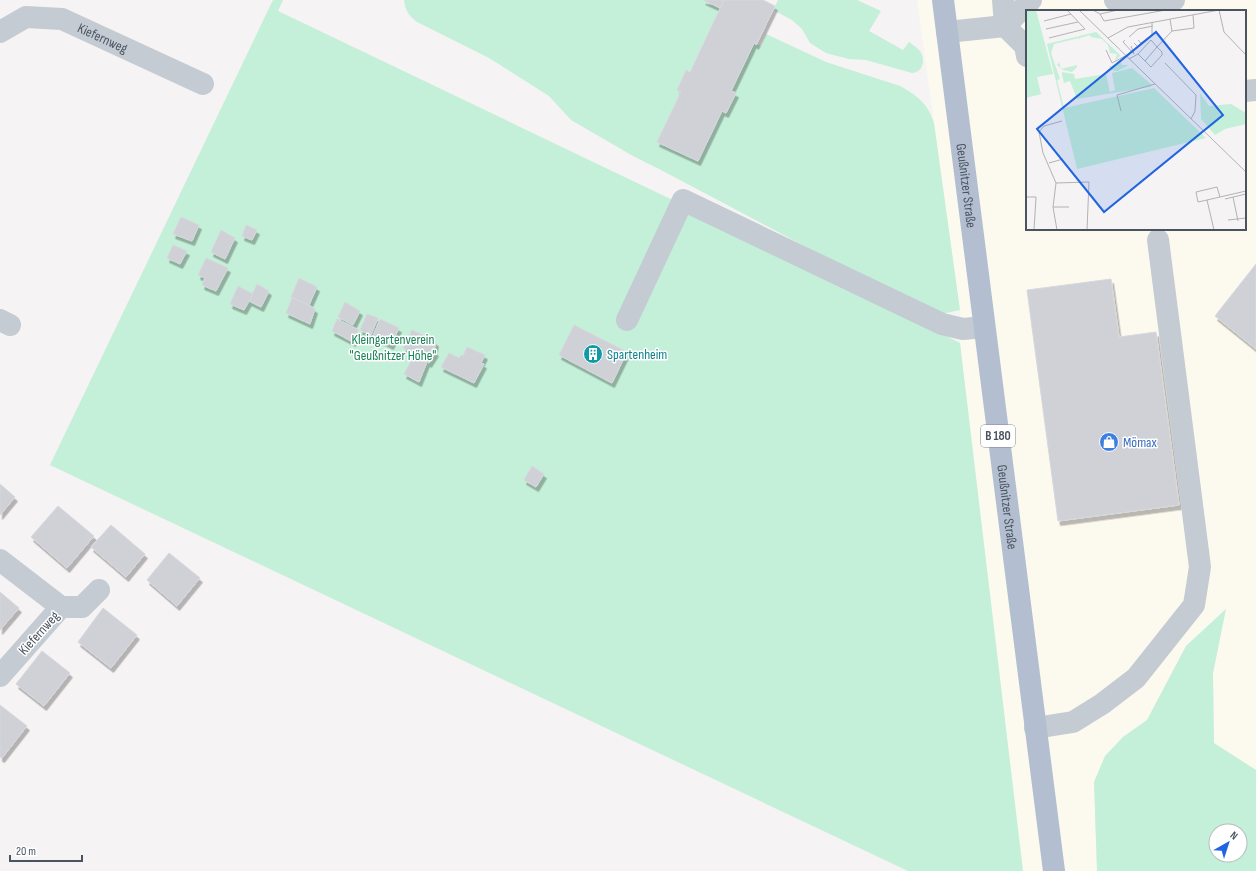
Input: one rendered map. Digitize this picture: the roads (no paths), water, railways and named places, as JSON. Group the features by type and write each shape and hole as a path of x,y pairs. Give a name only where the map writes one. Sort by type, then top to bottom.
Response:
{"main road":[{"name":"Geußnitzer Straße","path":"943,0 1054,871"}],"street":[{"path":"1003,0 1005,26 1026,48"},
{"path":"947,32 1005,26 1035,0"},
{"path":"1115,0 1124,6 1174,0"},
{"name":"Kiefernweg","path":"0,32 26,17 62,19 203,84"},
{"path":"1246,91 1256,90"},
{"path":"627,320 684,200 942,324 963,328 984,326"},
{"path":"1035,728 1073,722 1102,704 1136,678 1194,605 1200,567 1158,240"},
{"name":"Kiefernweg","path":"0,560 61,607 82,607 99,590"},
{"name":"Kiefernweg","path":"0,676 61,607"}],"place":[{"name":"Spartenheim","path":"593,354"},
{"name":"Mömax","path":"1109,442"}],"park label":[{"name":"Kleingartenverein \"Geußnitzer Höhe\"","path":"393,348"}]}
